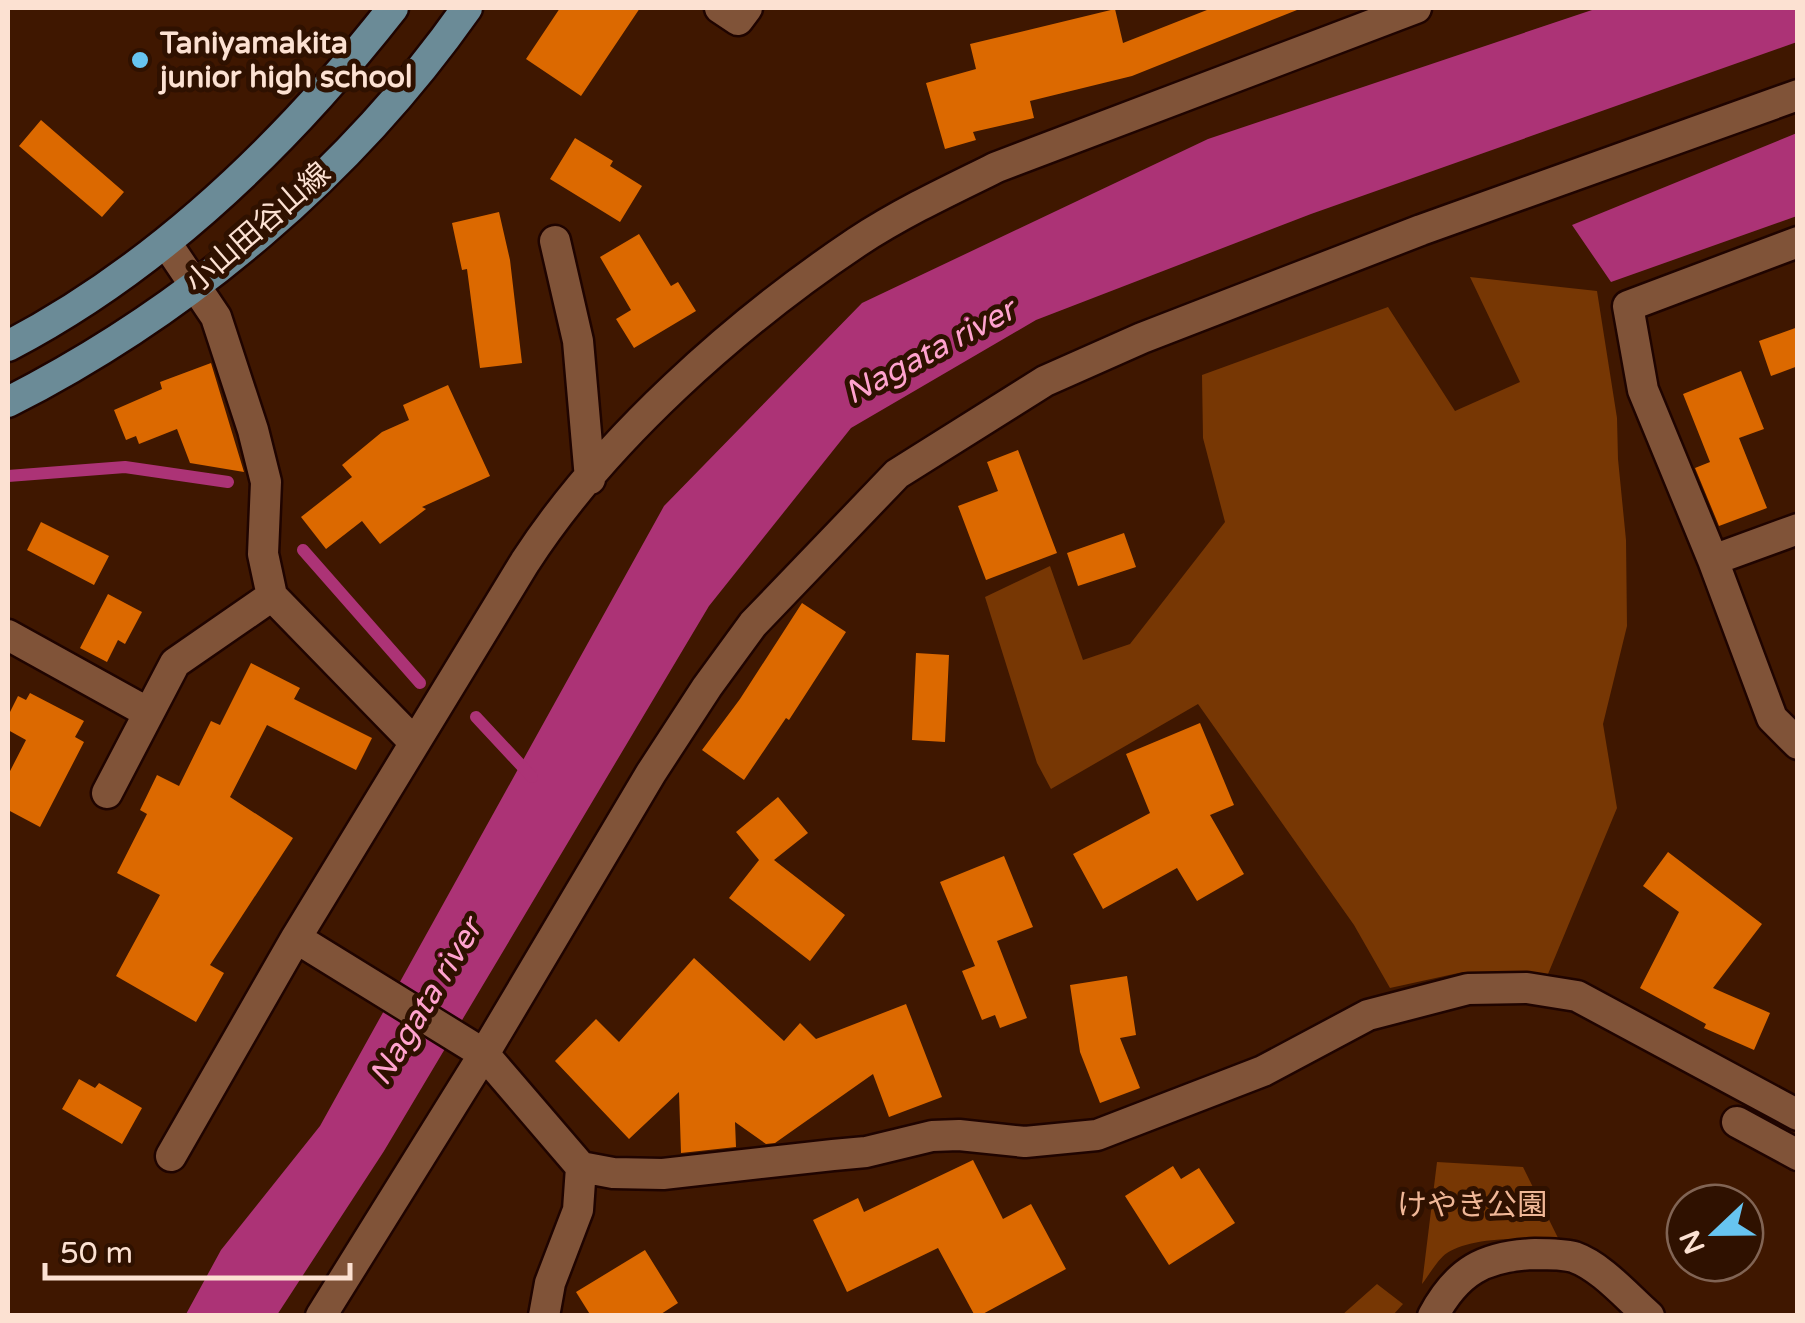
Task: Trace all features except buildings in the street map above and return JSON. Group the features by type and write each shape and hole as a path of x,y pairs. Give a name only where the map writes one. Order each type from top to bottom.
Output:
{"main road":[{"name":"小山田谷山線","path":"8,346 101,292 167,244 343,71 393,8"},
{"name":"小山田谷山線","path":"8,402 112,342 196,285 282,214 383,114 467,8"}],"street":[{"path":"720,8 738,20 747,8"},
{"path":"172,1156 296,938 556,514 634,427 777,300 859,241 998,167 1416,8"},
{"path":"321,1316 484,1054 651,773 718,671 752,624 897,474 1046,381 1142,338 1421,230 1798,95"},
{"path":"555,241 578,341 590,479"},
{"path":"1798,242 1628,306 1643,390 1772,718 1798,744"},
{"path":"167,244 216,316 253,430 266,482 263,554 272,596 414,742"},
{"path":"1713,560 1798,529"},
{"path":"107,793 175,663 272,596"},
{"path":"8,636 147,712"},
{"path":"296,938 484,1054 581,1167 614,1173 663,1174 866,1152 932,1136 1026,1142 1097,1136 1263,1071 1368,1014 1468,989 1528,988 1576,996 1798,1115"},
{"path":"1738,1122 1798,1155"},
{"path":"544,1316 550,1283 578,1210 581,1167"},
{"path":"1432,1316 1444,1295 1485,1261 1545,1254 1586,1264 1650,1316"}],"green space":[{"path":"1470,277 1597,291 1617,418 1626,540 1627,626 1603,724 1617,808 1548,974 1463,972 1390,988 1354,925 1198,704 1051,789 1037,763 985,597 1050,566 1083,660 1130,644 1225,522 1203,438 1202,375 1388,307 1455,411 1520,382"},
{"name":"けやき公園","path":"1437,1162 1523,1167 1559,1240 1502,1239 1458,1247 1437,1263 1422,1284"},
{"path":"1377,1284 1403,1304 1393,1315 1342,1315"}],"water":[{"name":"Nagata river","path":"1598,8 1797,8 1797,42 1311,214 1036,320 851,428 709,606 384,1151 277,1315 185,1316 221,1250 320,1126 664,506 862,303 1208,139"},
{"path":"1797,133 1797,216 1611,282 1572,225"}],"waterway":[{"path":"8,476 125,467 228,482"},
{"path":"303,550 420,683"},
{"path":"476,717 532,777"}],"place":[{"name":"Taniyamakita junior high school","path":"140,60"}]}
